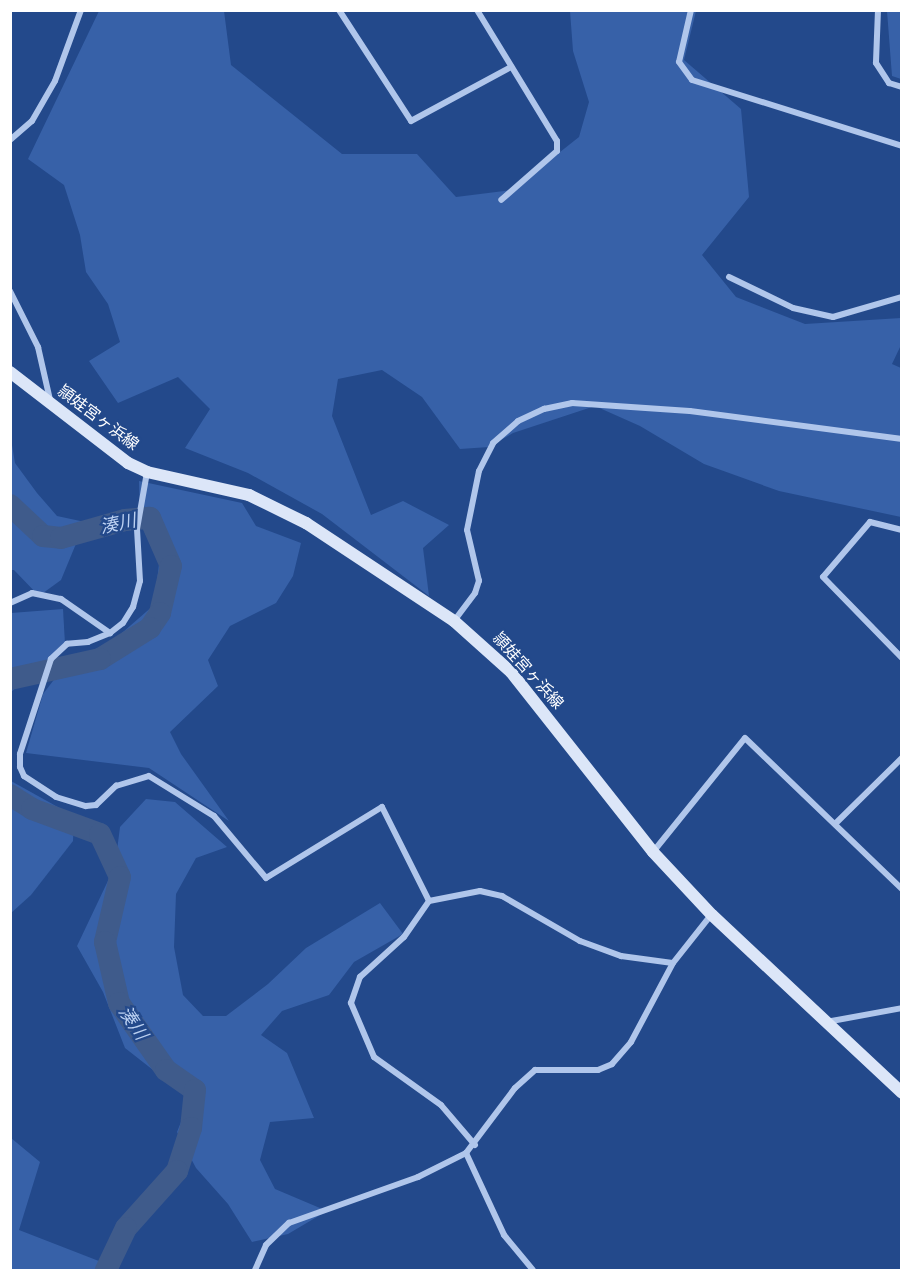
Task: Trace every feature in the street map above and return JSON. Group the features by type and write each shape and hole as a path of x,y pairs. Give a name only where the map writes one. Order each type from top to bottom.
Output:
{"main road":[{"name":"頴娃宮ヶ浜線","path":"10,372 97,442 147,471 249,495 306,523 454,621 511,672 653,852 712,915 902,1093"}],"street":[{"path":"10,140 32,121 56,81 81,10"},
{"path":"339,10 411,121 511,67"},
{"path":"477,10 556,138 557,151 501,200"},
{"path":"691,10 679,62 692,80 902,146"},
{"path":"878,10 876,63 889,84 902,87"},
{"path":"729,277 793,308 833,317 902,297"},
{"path":"10,291 38,346 51,404"},
{"path":"454,621 475,593 479,581 467,530 479,471 493,443 518,421 543,410 572,403 690,411 902,438"},
{"path":"147,471 137,529 141,557 134,607 123,623 110,633 88,642 67,644 51,659 20,754 20,767 34,784 86,806 96,805 116,786 149,776 214,816 266,878 382,807 429,901"},
{"path":"902,530 870,522 823,577 902,658"},
{"path":"10,603 32,593 61,599 110,633"},
{"path":"653,852 745,738 836,823 902,889"},
{"path":"836,823 902,758"},
{"path":"475,1145 441,1105 374,1056 351,1003 360,976 404,937 429,901 480,891 491,893 580,941 621,956 673,963"},
{"path":"255,1270 266,1245 289,1223 418,1177 466,1154 475,1145 515,1088 535,1070 598,1071 612,1064 631,1041 673,963 712,915"},
{"path":"826,1022 902,1008"},
{"path":"466,1154 504,1235 533,1270"}],"shaded area":[{"path":"99,11 224,11 231,65 342,154 417,154 456,197 512,190 579,137 589,102 573,51 570,11 696,11 684,60 741,109 749,197 702,255 736,297 805,324 901,318 901,345 892,364 901,368 901,517 779,491 704,464 640,426 595,406 513,433 489,447 460,449 422,397 382,370 338,379 332,416 371,515 403,501 449,525 423,548 429,596 322,514 248,473 185,448 210,409 178,377 118,403 89,361 120,342 108,304 86,272 80,235 64,185 28,159"},
{"path":"887,11 901,11 901,79 892,76"},
{"path":"10,433 15,463 37,493 57,516 85,522 61,580 39,596 14,570 11,570"},
{"path":"139,481 242,503 256,526 301,543 293,576 276,603 230,626 208,660 218,686 170,732 181,754 229,821 149,768 26,753 43,694 66,664 115,639 154,605 159,564 140,522"},
{"path":"63,609 65,644 11,692 11,613"},
{"path":"11,781 74,816 73,841 31,895 11,913"},
{"path":"146,799 175,802 227,847 196,858 176,894 174,947 183,995 203,1016 226,1016 268,984 306,948 380,903 403,934 354,962 329,995 282,1011 261,1035 287,1053 314,1118 270,1122 260,1160 275,1189 327,1211 288,1234 252,1242 228,1204 196,1168 177,1132 190,1099 125,1048 103,992 77,946 115,866 120,827"},
{"path":"11,1138 40,1162 19,1230 122,1270 11,1270"}],"waterway":[{"name":"湊川","path":"10,505 43,536 61,538 125,520 150,518 171,566 160,613 150,628 100,659 10,679"},
{"name":"湊川","path":"10,795 32,809 100,834 120,877 105,942 119,1003 166,1070 195,1090 191,1128 177,1171 126,1228 106,1270"}]}
